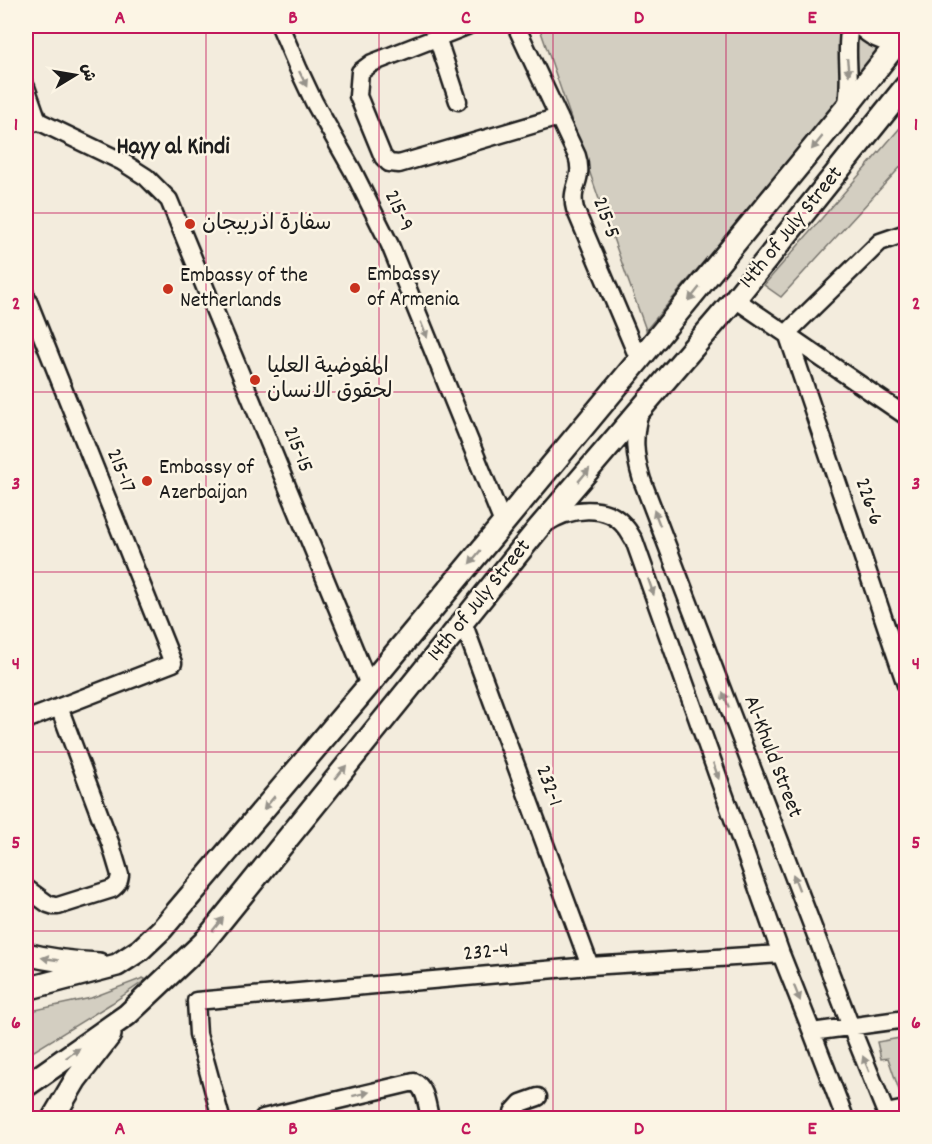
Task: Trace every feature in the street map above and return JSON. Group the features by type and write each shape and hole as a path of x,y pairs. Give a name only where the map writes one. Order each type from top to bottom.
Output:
{"main road":[{"name":"14th of July Street","path":"26,989 117,965 140,950 162,929 369,685 639,360 902,38"},
{"name":"14th of July Street","path":"26,1086 127,1015 204,942 537,530 735,299 906,86"},
{"path":"26,954 80,963 117,965"},
{"path":"53,1119 76,1079 127,1015"}],"street":[{"name":"215-9","path":"280,26 314,102 353,171 390,245 503,523"},
{"path":"466,26 372,63 360,72 358,96 383,158 389,163 399,164 559,117"},
{"name":"215-5","path":"516,26 579,164 579,179 573,194 575,209 639,360"},
{"path":"846,108 850,87 847,44 850,26"},
{"path":"859,26 870,36 883,42 902,38"},
{"path":"437,37 458,100"},
{"path":"26,87 32,123"},
{"name":"215-15","path":"32,123 121,161 146,177 169,200 369,685"},
{"path":"787,333 879,242 906,233"},
{"name":"215-17","path":"26,296 174,663 59,707"},
{"path":"735,299 906,416"},
{"name":"226-6","path":"787,333 906,685"},
{"name":"Al-Khuld Street","path":"641,407 634,442 642,480 887,1116"},
{"path":"537,530 564,514 583,510 595,511 617,519 626,527 634,540 780,954 845,1119"},
{"name":"232-1","path":"464,622 590,966"},
{"path":"26,720 59,707 120,875 118,884 112,889 58,906 48,904 26,888"},
{"name":"232-4","path":"221,1119 198,1034 196,1001 590,966 780,954"},
{"path":"812,1032 906,1019"},
{"path":"263,1119 414,1082 422,1088 430,1119"},
{"path":"513,1119 513,1112 521,1103 538,1097"},
{"path":"887,1116 906,1109"}],"shaded area":[{"path":"539,26 902,26 646,330"},
{"path":"906,121 906,163 781,297 764,285"},
{"path":"143,978 144,981 112,1003 26,1056 26,1012 91,998"},
{"path":"906,1037 906,1095 901,1096 888,1058 881,1059 877,1042"}],"place":[{"name":"سفارة اذربيجان","path":"190,224"},
{"name":"Embassy of Armenia","path":"355,288"},
{"name":"Embassy of the Netherlands","path":"168,289"},
{"name":"المفوضية العليا لحقوق الانسان","path":"255,380"},
{"name":"Embassy of Azerbaijan","path":"147,481"}],"district":[{"name":"Hayy al Kindi","path":"173,148"}]}
